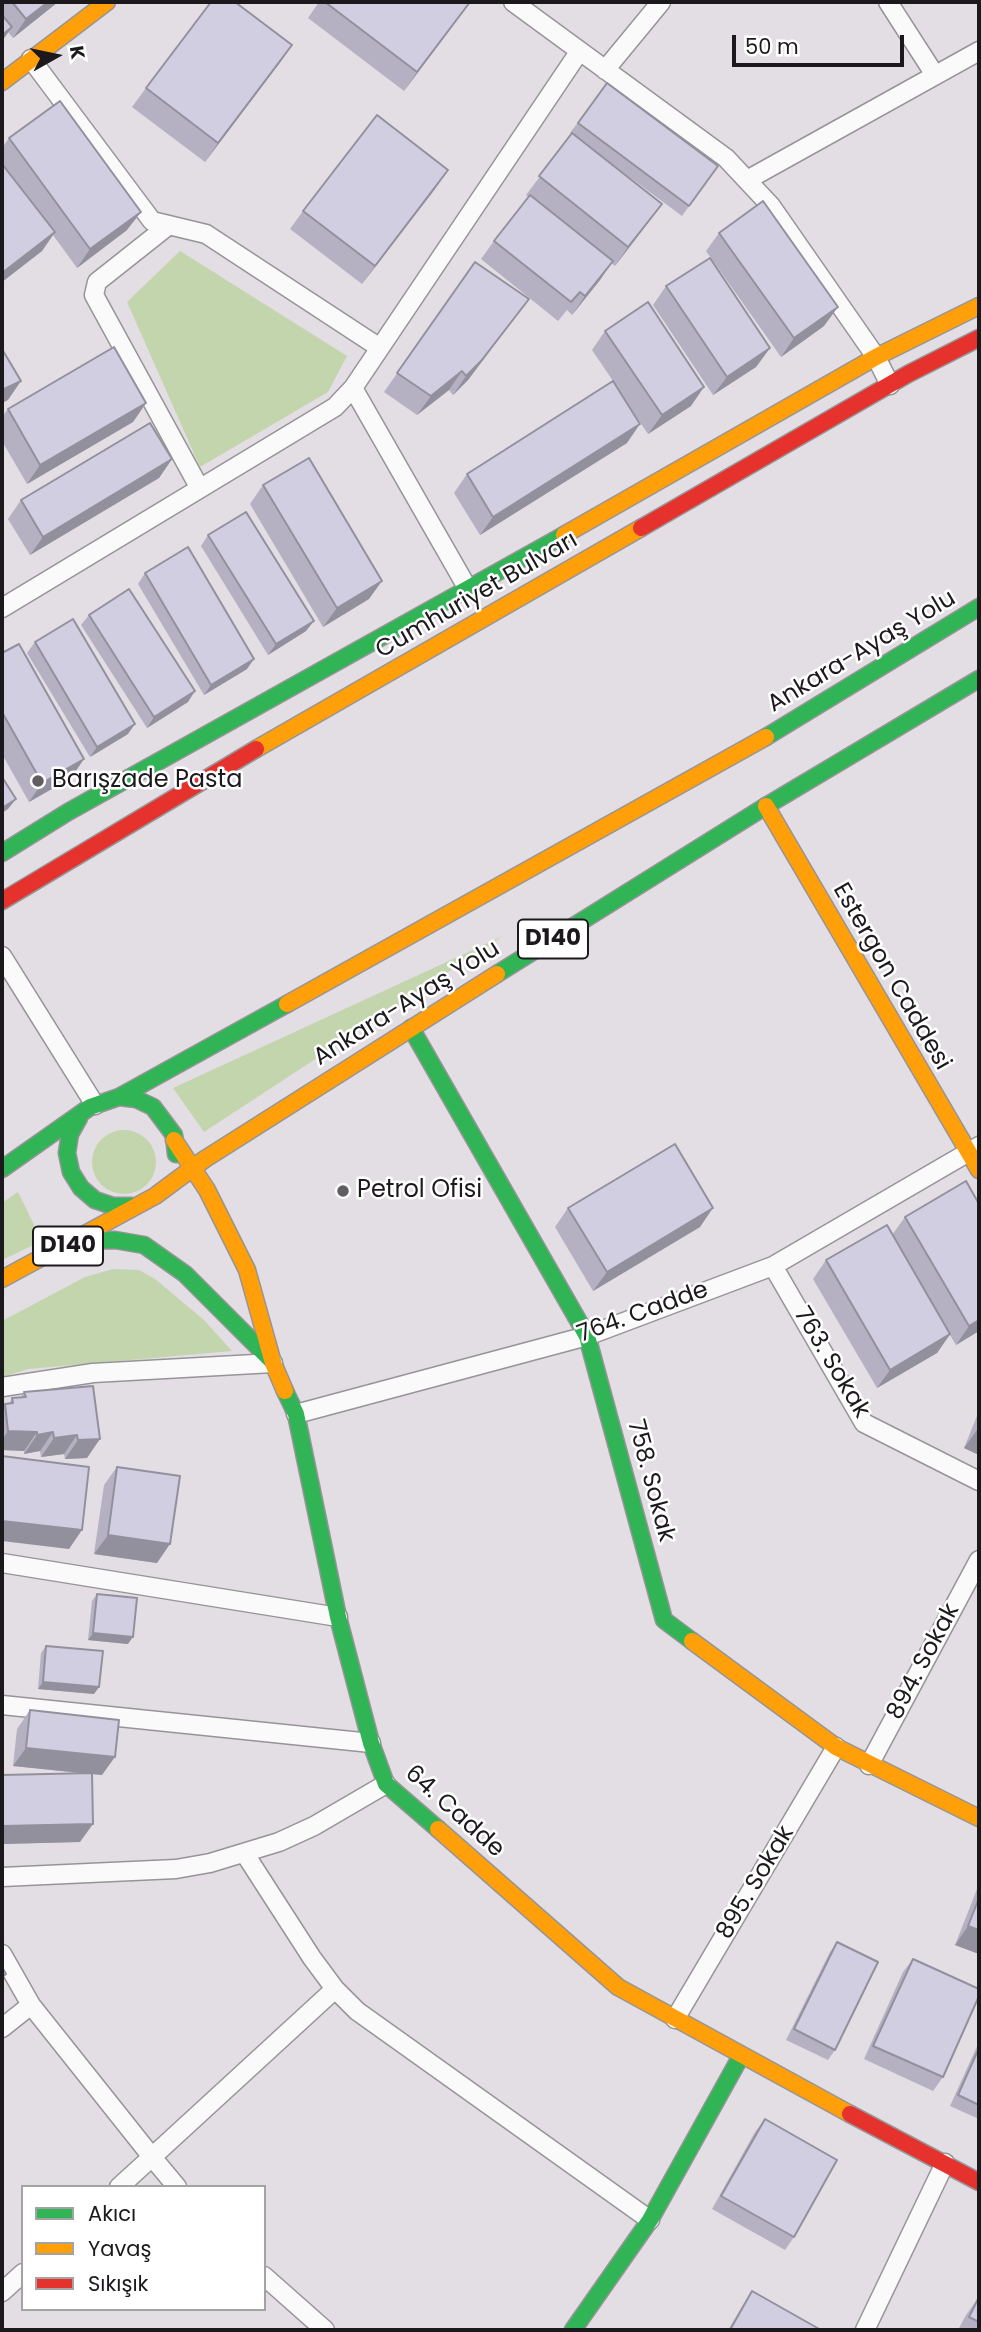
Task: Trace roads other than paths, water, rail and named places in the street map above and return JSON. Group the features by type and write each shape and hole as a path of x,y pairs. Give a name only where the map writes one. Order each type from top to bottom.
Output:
{"main road":[{"path":"2,82 107,2"},
{"name":"Cumhuriyet Bulvarı","path":"2,853 80,805 876,357 979,306"},
{"name":"Cumhuriyet Bulvarı","path":"2,901 224,767 890,385 979,338"},
{"name":"Ankara-Ayaş Yolu","path":"2,1169 95,1105 118,1097 745,750 979,607"},
{"name":"Ankara-Ayaş Yolu","path":"2,1279 76,1241 121,1209 155,1196 164,1186 411,1028 766,806 979,679"},
{"name":"Estergon Caddesi","path":"766,806 973,1150 979,1170"},
{"name":"758. Sokak","path":"411,1028 587,1336 664,1620 836,1747 979,1818"},
{"path":"118,1097 136,1099 153,1107 165,1119 174,1140 173,1171 164,1186"},
{"path":"79,1118 70,1135 67,1153 71,1172 81,1188 95,1200 121,1209 144,1245 185,1274 273,1363"},
{"name":"64. Cadde","path":"174,1140 207,1190 247,1270 273,1363 296,1414 338,1617 371,1743 386,1784 618,1987 741,2056 979,2182"},
{"path":"76,1241 115,1240 144,1245"},
{"path":"573,2330 650,2220 741,2056"}],"street":[{"path":"513,2 726,159 747,180 771,206 876,357 890,385"},
{"path":"606,70 662,2"},
{"path":"888,2 935,75"},
{"path":"747,180 979,51"},
{"path":"2,608 335,407 353,388 579,52"},
{"path":"31,59 152,221 206,234 380,348"},
{"path":"169,225 97,282 94,295 199,487"},
{"path":"353,388 468,589"},
{"path":"2,956 95,1105"},
{"name":"764. Cadde","path":"296,1414 587,1336 773,1266 973,1150"},
{"name":"763. Sokak","path":"773,1266 864,1423 979,1481"},
{"path":"2,1387 93,1373 273,1363"},
{"name":"894. Sokak","path":"869,1765 979,1560"},
{"path":"2,1563 338,1617"},
{"path":"2,1705 371,1743"},
{"name":"895. Sokak","path":"675,2019 836,1747"},
{"path":"2,1877 176,1869 245,1854 314,1826 386,1784"},
{"path":"245,1854 335,1989 387,2034 650,2220"},
{"path":"2,1954 31,2005 175,2185"},
{"path":"121,2185 335,1989"},
{"path":"2,2028 31,2005"},
{"path":"865,2330 945,2163"},
{"path":"2,2291 21,2275"},
{"path":"266,2278 325,2330"}],"place":[{"name":"Barışzade Pasta","path":"38,781"},
{"name":"Petrol Ofisi","path":"343,1191"}]}
